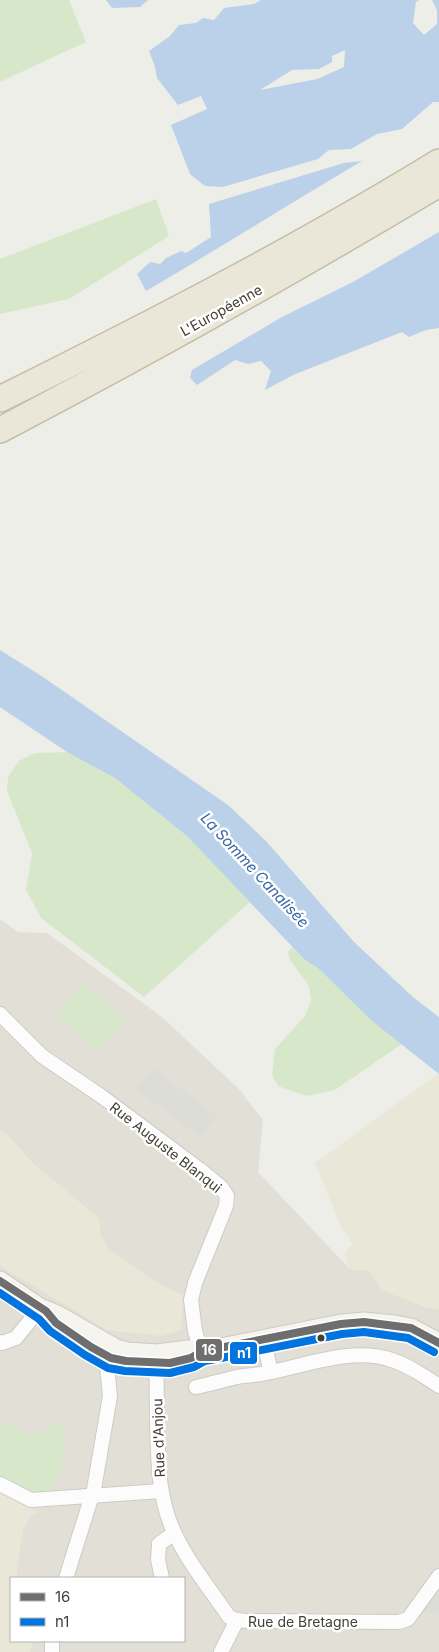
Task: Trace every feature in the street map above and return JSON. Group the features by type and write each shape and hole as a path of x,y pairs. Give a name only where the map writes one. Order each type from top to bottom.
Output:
{"highway":[{"name":"L'Européenne","path":"0,399 216,289 439,162"},
{"name":"L'Européenne","path":"0,430 233,304 439,184"}],"street":[{"name":"Rue Auguste Blanqui","path":"0,1014 42,1056 101,1096 200,1169 221,1187 227,1196 226,1206 195,1282 191,1300 195,1331 201,1352"},
{"path":"0,1281 43,1309 57,1314 127,1357"},
{"path":"0,1342 16,1338 43,1309"},
{"path":"43,1309 56,1323 106,1356 157,1358 188,1350 201,1352 342,1324 364,1322 411,1328 439,1343"},
{"path":"263,1339 271,1372"},
{"path":"66,1577 92,1497 110,1396 106,1356"},
{"path":"196,1387 237,1377 350,1356 374,1356 392,1360 422,1374 439,1386"},
{"name":"Rue d'Anjou","path":"157,1358 158,1464 161,1492"},
{"path":"0,1484 31,1500 161,1492"},
{"name":"Rue de Bretagne","path":"161,1492 174,1533 229,1617 237,1620 399,1622 408,1619 439,1576"},
{"path":"162,1577 158,1560 159,1544 174,1533"},
{"path":"221,1652 237,1620"}],"shaded area":[{"path":"0,919 18,932 47,933 162,1017 239,1089 263,1120 258,1172 329,1247 349,1268 369,1270 382,1290 426,1307 439,1309 439,1652 0,1652"},
{"path":"153,1068 217,1116 201,1138 136,1089"},
{"path":"438,1074 439,1309 426,1307 382,1290 369,1270 355,1271 347,1265 345,1255 353,1244 341,1227 315,1163"},
{"path":"0,1131 6,1133 34,1164 99,1218 101,1236 110,1250 158,1283 183,1295 181,1330 162,1336 107,1330 0,1266"},
{"path":"0,1492 38,1512 31,1515 23,1530 16,1577 10,1577 10,1642 33,1642 30,1652 0,1652"},
{"path":"439,1565 439,1614 405,1613"}],"green space":[{"path":"0,0 69,0 86,42 0,82"},
{"path":"156,199 169,236 69,299 0,314 0,259"},
{"path":"67,752 115,778 187,836 250,902 144,997 41,918 26,890 32,853 7,791 8,777 19,761 35,753"},
{"path":"292,947 305,960 318,968 372,1021 402,1044 335,1090 307,1096 278,1086 272,1075 275,1049 305,1016 311,1000 309,986 290,960 288,952"},
{"path":"82,985 126,1019 98,1050 57,1015"},
{"path":"0,1420 29,1435 43,1433 53,1421 62,1427 65,1436 62,1467 51,1491 31,1493 0,1476"}],"water":[{"path":"106,0 148,0 140,7 112,8"},
{"path":"261,0 419,0 416,2 413,23 424,35 437,24 437,10 432,0 439,0 439,102 433,102 402,129 377,134 351,149 329,150 318,159 223,187 205,186 190,174 171,125 207,109 201,96 178,105 157,78 149,51 170,36 179,25 196,23 203,18 214,20 224,8 254,4","holes":["345,50 344,67 317,79 260,90 292,70 319,69 332,62 332,56"]},
{"path":"362,161 146,291 137,274 150,262 160,264 166,258 181,251 186,253 211,237 209,204 344,163"},
{"path":"439,232 439,328 426,330 409,337 402,332 293,375 265,390 271,371 261,361 248,364 235,360 197,385 190,378 192,370 282,317 353,282"},
{"name":"La Somme Canalisée","path":"0,650 43,677 228,805 266,841 354,942 414,998 439,1017 439,1074 372,1021 318,968 305,960 187,836 115,778 67,752 0,707"}],"transit line":[{"name":"16","path":"0,1281 46,1311 56,1323 91,1347 111,1358 126,1361 170,1363 219,1348 341,1324 364,1322 411,1328 439,1343"},
{"name":"n1","path":"0,1293 39,1319 50,1331 85,1355 108,1368 125,1371 170,1373 194,1367 205,1361 342,1334 364,1332 408,1338 434,1352"}]}
